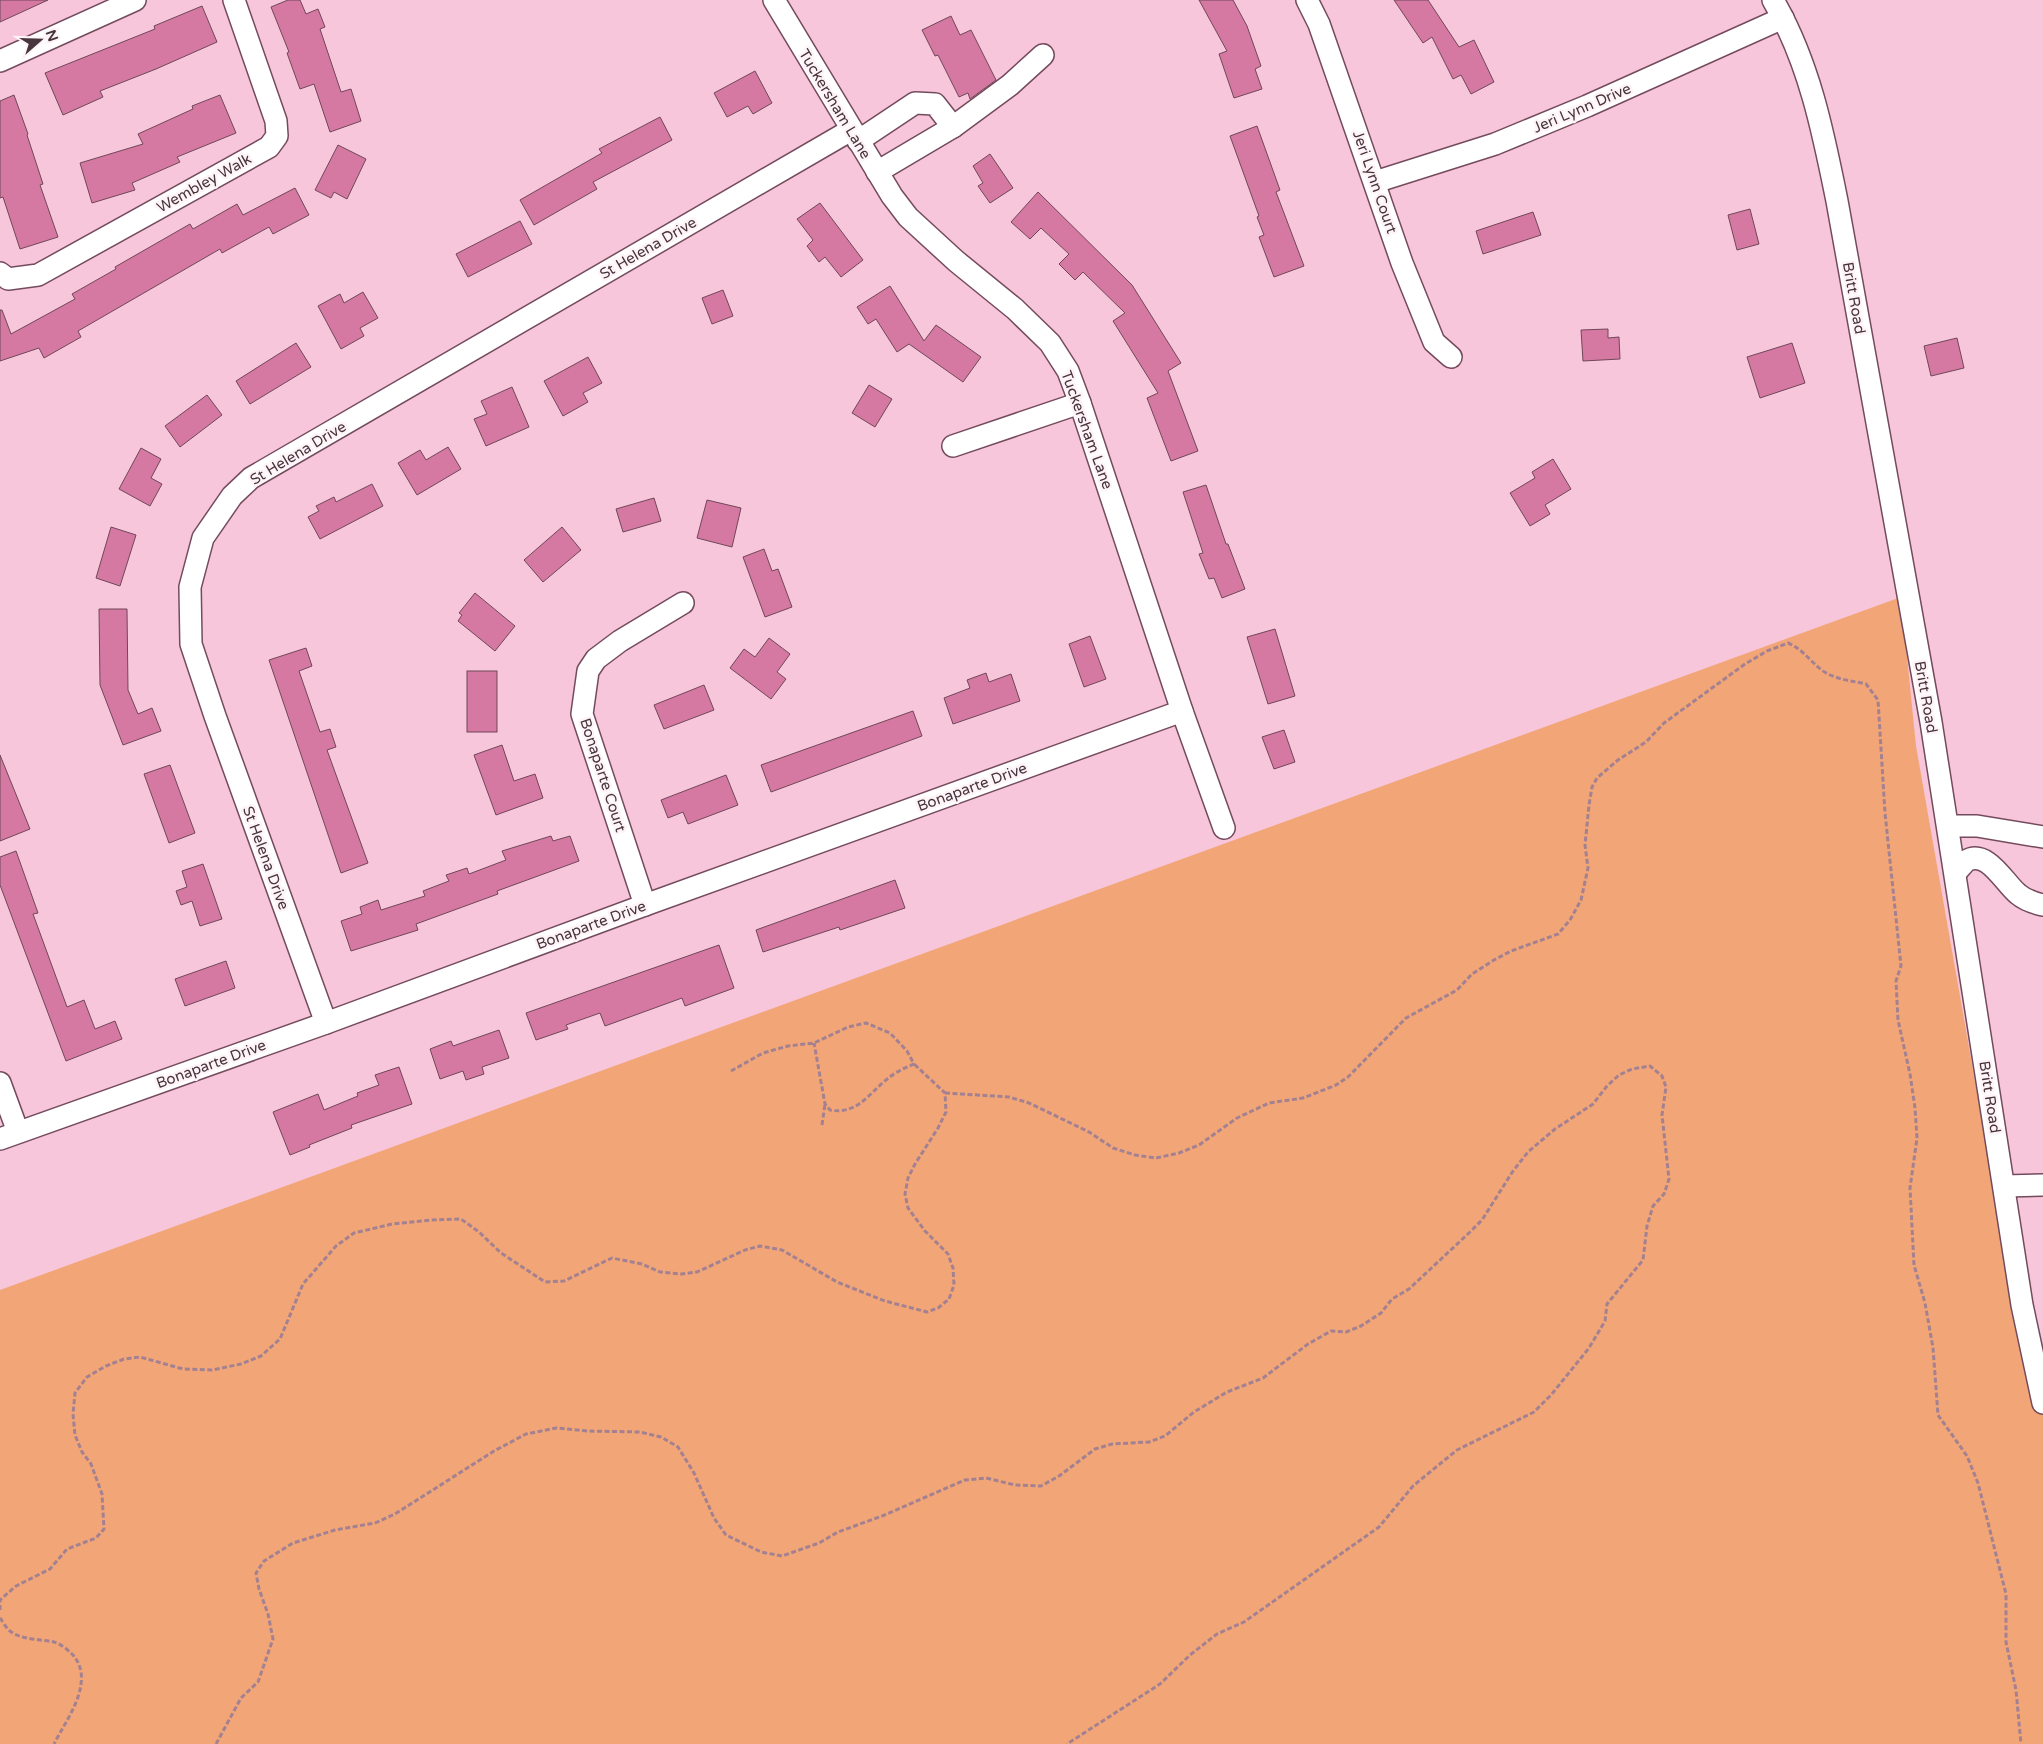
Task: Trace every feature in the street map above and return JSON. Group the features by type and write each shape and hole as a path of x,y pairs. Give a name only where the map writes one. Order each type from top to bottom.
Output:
{"street":[{"path":"0,61 135,0"},
{"name":"Wembley Walk","path":"0,273 8,279 38,275 268,147 276,136 276,121 234,0"},
{"name":"Tuckersham Lane","path":"774,0 854,136 908,217 956,261 1015,309 1050,343 1068,371 1182,711 1224,828"},
{"name":"Jeri Lynn Court","path":"1307,0 1319,24 1402,263 1434,342 1451,357"},
{"name":"Jeri Lynn Drive","path":"1375,182 1495,144 1596,103 1778,9"},
{"name":"Britt Road","path":"1778,9 1800,59 1822,125 1926,694 1956,872 2022,1305 2043,1403"},
{"path":"877,172 953,126 1010,85 1043,55"},
{"name":"St Helena Drive","path":"326,1023 215,716 192,644 190,587 203,538 232,496 251,478 915,103 935,104 953,126"},
{"path":"953,446 1080,403"},
{"name":"Bonaparte Court","path":"645,905 582,714 588,671 596,659 620,641 683,603"},
{"name":"Bonaparte Drive","path":"9,1136 326,1023 645,905 1182,711"},
{"path":"1948,826 1977,826 2043,837"},
{"path":"1956,872 1966,861 1976,858 1985,861 1996,869 2018,894 2033,903 2043,905"},
{"path":"0,1083 9,1136"},
{"path":"2004,1186 2043,1185"}],"path":[{"path":"731,1071 763,1053 788,1046 814,1043 848,1027 866,1023 890,1033 907,1051 914,1064 945,1093 1009,1097 1029,1103 1089,1132 1113,1148 1135,1155 1156,1158 1180,1153 1199,1145 1237,1118 1269,1104 1303,1098 1336,1085 1348,1077 1406,1018 1458,990 1472,974 1494,960 1518,948 1558,934 1570,920 1580,900 1588,868 1585,845 1592,787 1606,769 1646,742 1664,723 1745,664 1767,651 1788,644 1797,647 1826,673 1866,684 1878,700 1885,813 1902,966 1896,981 1898,1020 1904,1043 1915,1108 1917,1138 1910,1188 1914,1265 1933,1348 1938,1415 1967,1456 1978,1483 2006,1594 2006,1642 2016,1690 2021,1744"},
{"path":"814,1043 825,1104 822,1124"},
{"path":"825,1104 830,1110 835,1111 841,1112 852,1109 886,1081 904,1068 914,1064"},
{"path":"216,1744 241,1698 258,1682 273,1639 256,1573 264,1562 293,1544 335,1530 375,1523 395,1514 494,1451 526,1434 556,1428 587,1431 640,1432 661,1437 678,1447 694,1473 714,1518 726,1535 761,1552 782,1556 819,1543 838,1532 882,1516 965,1480 986,1478 1015,1485 1041,1486 1060,1476 1094,1449 1112,1444 1149,1442 1164,1436 1200,1408 1228,1392 1263,1378 1308,1344 1331,1331 1346,1332 1368,1322 1381,1313 1392,1299 1409,1288 1482,1220 1512,1171 1528,1152 1555,1129 1593,1104 1607,1086 1619,1075 1632,1069 1650,1066 1662,1076 1666,1087 1662,1116 1669,1179 1664,1194 1653,1206 1646,1226 1643,1260 1607,1304 1605,1321 1589,1348 1552,1395 1534,1412 1457,1450 1413,1486 1379,1526 1244,1622 1217,1634 1190,1655 1160,1684 1067,1744"},
{"path":"0,1610 0,1600 16,1586 50,1569 67,1549 96,1538 104,1529 102,1494 91,1464 82,1452 75,1435 72,1414 75,1393 87,1377 124,1359 140,1357 183,1369 212,1370 241,1364 261,1356 280,1339 303,1284 336,1246 354,1233 392,1224 461,1219 479,1232 501,1253 545,1282 564,1281 612,1258 642,1264 660,1272 681,1274 697,1272 745,1250 760,1246 782,1250 837,1282 885,1301 927,1312 938,1308 949,1299 954,1285 953,1268 948,1254 925,1231 908,1208 905,1194 911,1171 946,1112 945,1093"},
{"path":"0,1618 10,1631 33,1640 55,1643 68,1650 76,1659 80,1675 79,1692 73,1711 54,1744"}],"shaded area":[{"path":"1901,597 1916,746 1999,1218 2043,1413 2043,1744 0,1744 0,1290"}],"building":[{"path":"0,0 48,0 0,22"},
{"path":"288,0 300,0 306,14 318,9 325,27 320,29 341,92 351,89 361,121 330,132 314,84 300,89 287,53 289,52 271,7"},
{"path":"1199,0 1233,0 1247,26 1261,66 1255,69 1262,89 1234,98 1219,54 1227,51"},
{"path":"1394,0 1428,0 1459,47 1474,40 1494,82 1471,94 1461,75 1453,79 1432,37 1423,43"},
{"path":"202,6 217,42 100,91 103,97 63,115 45,73 155,29 154,26"},
{"path":"951,16 960,35 971,30 996,80 970,99 968,93 959,97 938,55 935,56 922,30"},
{"path":"755,71 772,103 753,114 748,106 727,117 714,93"},
{"path":"14,95 28,134 43,184 40,185 58,237 20,249 3,197 0,198 0,101"},
{"path":"220,95 236,133 177,157 180,162 132,183 135,190 92,203 80,163 143,144 138,134 193,109 192,106"},
{"path":"660,117 672,140 593,182 597,189 534,225 520,200 602,153 599,149"},
{"path":"1257,126 1280,190 1276,192 1304,266 1274,277 1259,237 1264,235 1257,217 1259,216 1230,136"},
{"path":"338,145 366,159 347,199 334,192 331,198 315,190"},
{"path":"990,154 1013,188 990,203 978,186 983,183 973,166"},
{"path":"295,188 309,215 273,234 269,227 222,253 220,249 78,331 81,337 44,358 39,348 0,361 0,310 2,310 11,334 75,299 72,294 190,224 193,229 237,204 243,215"},
{"path":"1038,192 1132,285 1181,363 1168,371 1198,451 1171,461 1147,398 1158,393 1113,321 1125,313 1083,272 1075,280 1059,264 1069,254 1041,228 1030,239 1011,222"},
{"path":"820,203 863,260 841,277 825,257 819,262 807,246 813,240 797,219"},
{"path":"1750,209 1759,244 1737,250 1728,215"},
{"path":"1533,212 1541,235 1483,254 1476,231"},
{"path":"520,221 532,244 468,277 456,254"},
{"path":"890,286 924,341 936,325 981,357 963,382 909,344 897,352 876,319 868,324 857,307"},
{"path":"723,290 733,316 712,324 702,298"},
{"path":"363,292 378,318 360,328 364,336 341,349 318,306 340,294 344,303"},
{"path":"1608,329 1608,338 1619,337 1620,359 1583,361 1581,330"},
{"path":"1957,338 1964,368 1931,376 1924,346"},
{"path":"296,343 311,367 250,404 236,381"},
{"path":"1792,343 1805,383 1760,398 1747,357"},
{"path":"588,357 602,383 583,393 588,402 563,416 544,381"},
{"path":"869,385 892,399 875,427 852,413"},
{"path":"512,387 529,427 486,446 474,419 487,414 481,401"},
{"path":"207,395 222,415 180,447 165,426"},
{"path":"448,447 461,469 417,495 398,463 420,450 426,460"},
{"path":"141,448 161,459 151,478 162,484 150,506 119,489"},
{"path":"1553,459 1571,489 1545,505 1550,514 1530,526 1510,493 1535,478 1532,472"},
{"path":"372,484 383,506 320,539 308,517 319,511 316,506 334,497 336,502"},
{"path":"1206,485 1226,544 1228,544 1245,589 1222,598 1214,578 1209,579 1199,554 1203,553 1183,492"},
{"path":"654,498 661,521 623,532 616,509"},
{"path":"707,500 741,508 732,547 697,538"},
{"path":"111,527 136,535 120,586 96,578"},
{"path":"562,527 581,550 543,582 524,560"},
{"path":"764,549 772,571 778,569 792,607 765,617 743,557"},
{"path":"475,593 515,626 495,651 458,621 462,615 459,613"},
{"path":"99,609 127,609 128,690 138,714 152,708 161,731 123,745 100,685"},
{"path":"1275,629 1295,696 1268,704 1247,637"},
{"path":"1090,636 1106,679 1084,687 1069,644"},
{"path":"769,638 790,654 777,672 786,679 771,699 730,668 744,649 755,657"},
{"path":"306,648 312,666 299,671 320,732 330,729 336,747 327,750 368,863 341,873 269,660"},
{"path":"467,671 497,671 497,732 467,732"},
{"path":"986,673 989,682 1011,674 1020,701 953,724 944,698 970,688 967,680"},
{"path":"704,685 714,710 664,729 654,705"},
{"path":"913,711 922,736 771,792 761,765"},
{"path":"1284,730 1295,762 1274,769 1262,737"},
{"path":"502,745 514,781 535,774 543,798 496,815 474,755"},
{"path":"0,755 30,829 0,841"},
{"path":"170,765 195,833 169,843 144,774"},
{"path":"726,775 738,805 688,824 683,812 668,818 661,800"},
{"path":"551,836 553,841 570,836 579,861 497,891 498,894 416,924 418,930 351,951 341,921 362,914 360,907 378,900 381,910 425,896 423,891 449,881 446,875 467,868 469,874 506,860 502,851"},
{"path":"16,851 38,913 33,914 67,1007 84,1000 95,1029 115,1021 122,1039 66,1061 0,885 0,857"},
{"path":"203,864 222,919 200,926 192,901 181,905 176,891 187,887 182,871"},
{"path":"895,880 905,908 840,930 839,927 763,952 756,930"},
{"path":"719,945 734,988 685,1006 682,998 605,1026 600,1013 566,1025 568,1029 536,1040 526,1013"},
{"path":"226,961 235,988 185,1006 175,979"},
{"path":"499,1030 509,1058 482,1067 484,1074 466,1080 463,1071 440,1079 430,1049 451,1041 453,1046"},
{"path":"399,1067 412,1104 351,1125 352,1128 309,1145 310,1147 290,1155 273,1112 318,1094 324,1110 358,1096 357,1093 379,1085 375,1075"}]}
